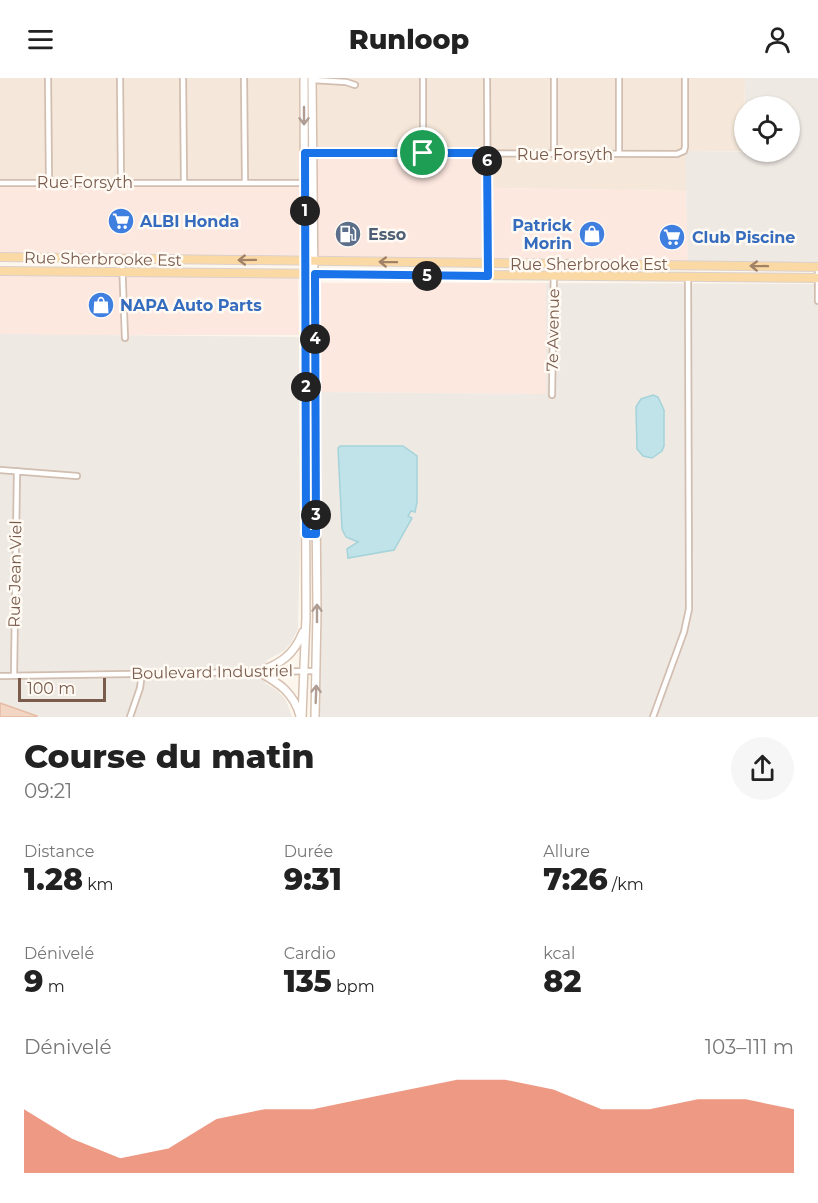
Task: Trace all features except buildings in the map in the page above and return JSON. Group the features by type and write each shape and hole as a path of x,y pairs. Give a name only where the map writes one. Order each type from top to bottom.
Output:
{"main road":[{"path":"302,717 306,617 306,395 310,274 314,261 308,79"},
{"path":"309,153 305,183 305,260 310,274 316,395 315,717"},
{"name":"Rue Sherbrooke Est","path":"0,257 818,267"},
{"path":"30,258 30,272"},
{"path":"70,259 70,272"},
{"path":"190,274 191,261"},
{"path":"408,276 409,262"},
{"path":"688,264 688,277"},
{"path":"590,265 592,276"},
{"path":"619,265 619,277"},
{"name":"Rue Sherbrooke Est","path":"0,271 818,278"},
{"path":"306,395 316,395"},
{"path":"306,424 316,424"},
{"path":"306,534 316,534"},
{"path":"259,672 286,659 298,644 306,617"},
{"path":"259,672 288,691 296,702 302,717"}],"street":[{"path":"48,78 49,183"},
{"path":"120,78 121,182"},
{"path":"183,78 184,182"},
{"path":"244,78 245,182"},
{"path":"423,78 423,153"},
{"path":"487,78 488,276"},
{"path":"554,78 554,154"},
{"path":"619,78 619,154"},
{"name":"Rue Forsyth","path":"309,153 681,153 685,147 685,78"},
{"path":"308,79 355,85"},
{"name":"Rue Forsyth","path":"0,183 313,183"},
{"path":"122,260 125,338"},
{"name":"7e Avenue","path":"552,395 554,265"},
{"path":"818,267 818,301"},
{"path":"653,717 684,632 689,609 688,277"},
{"path":"0,470 77,476"},
{"name":"Rue Jean Viel","path":"14,676 17,471"},
{"name":"Boulevard Industriel","path":"0,676 316,671"},
{"path":"130,717 140,688 142,673"}],"shaded area":[{"path":"0,78 304,78 305,183 0,182"},
{"path":"312,78 745,78 745,96 734,96 734,151 686,151 686,191 488,188 313,153"},
{"path":"745,78 818,78 818,267 688,265 685,151 734,151 734,162 800,162 800,96 745,96"},
{"path":"305,153 487,153 488,188 686,191 688,265 0,257 0,183 304,183"},
{"path":"0,271 298,274 299,335 2,335 0,362"},
{"path":"316,283 546,283 546,394 316,392"},
{"path":"546,283 818,284 818,717 320,717 319,392 546,394"},
{"path":"0,334 299,337 298,629 284,651 267,660 265,683 278,691 286,700 292,717 0,717"}],"water":[{"path":"653,395 658,397 664,410 664,446 662,451 652,458 643,456 637,449 636,407 641,399"},
{"path":"340,446 403,446 417,456 415,512 411,511 408,516 412,518 394,550 348,558 347,549 358,542 346,537 342,529 338,448"}],"place":[{"name":"ALBI Honda","path":"121,221"},
{"name":"Esso","path":"348,234"},
{"name":"Patrick Morin","path":"592,234"},
{"name":"Club Piscine","path":"672,237"},
{"name":"NAPA Auto Parts","path":"101,305"}],"route":[{"path":"305,153 423,153 487,153 488,276 315,274 316,534 306,534 305,153"}]}
